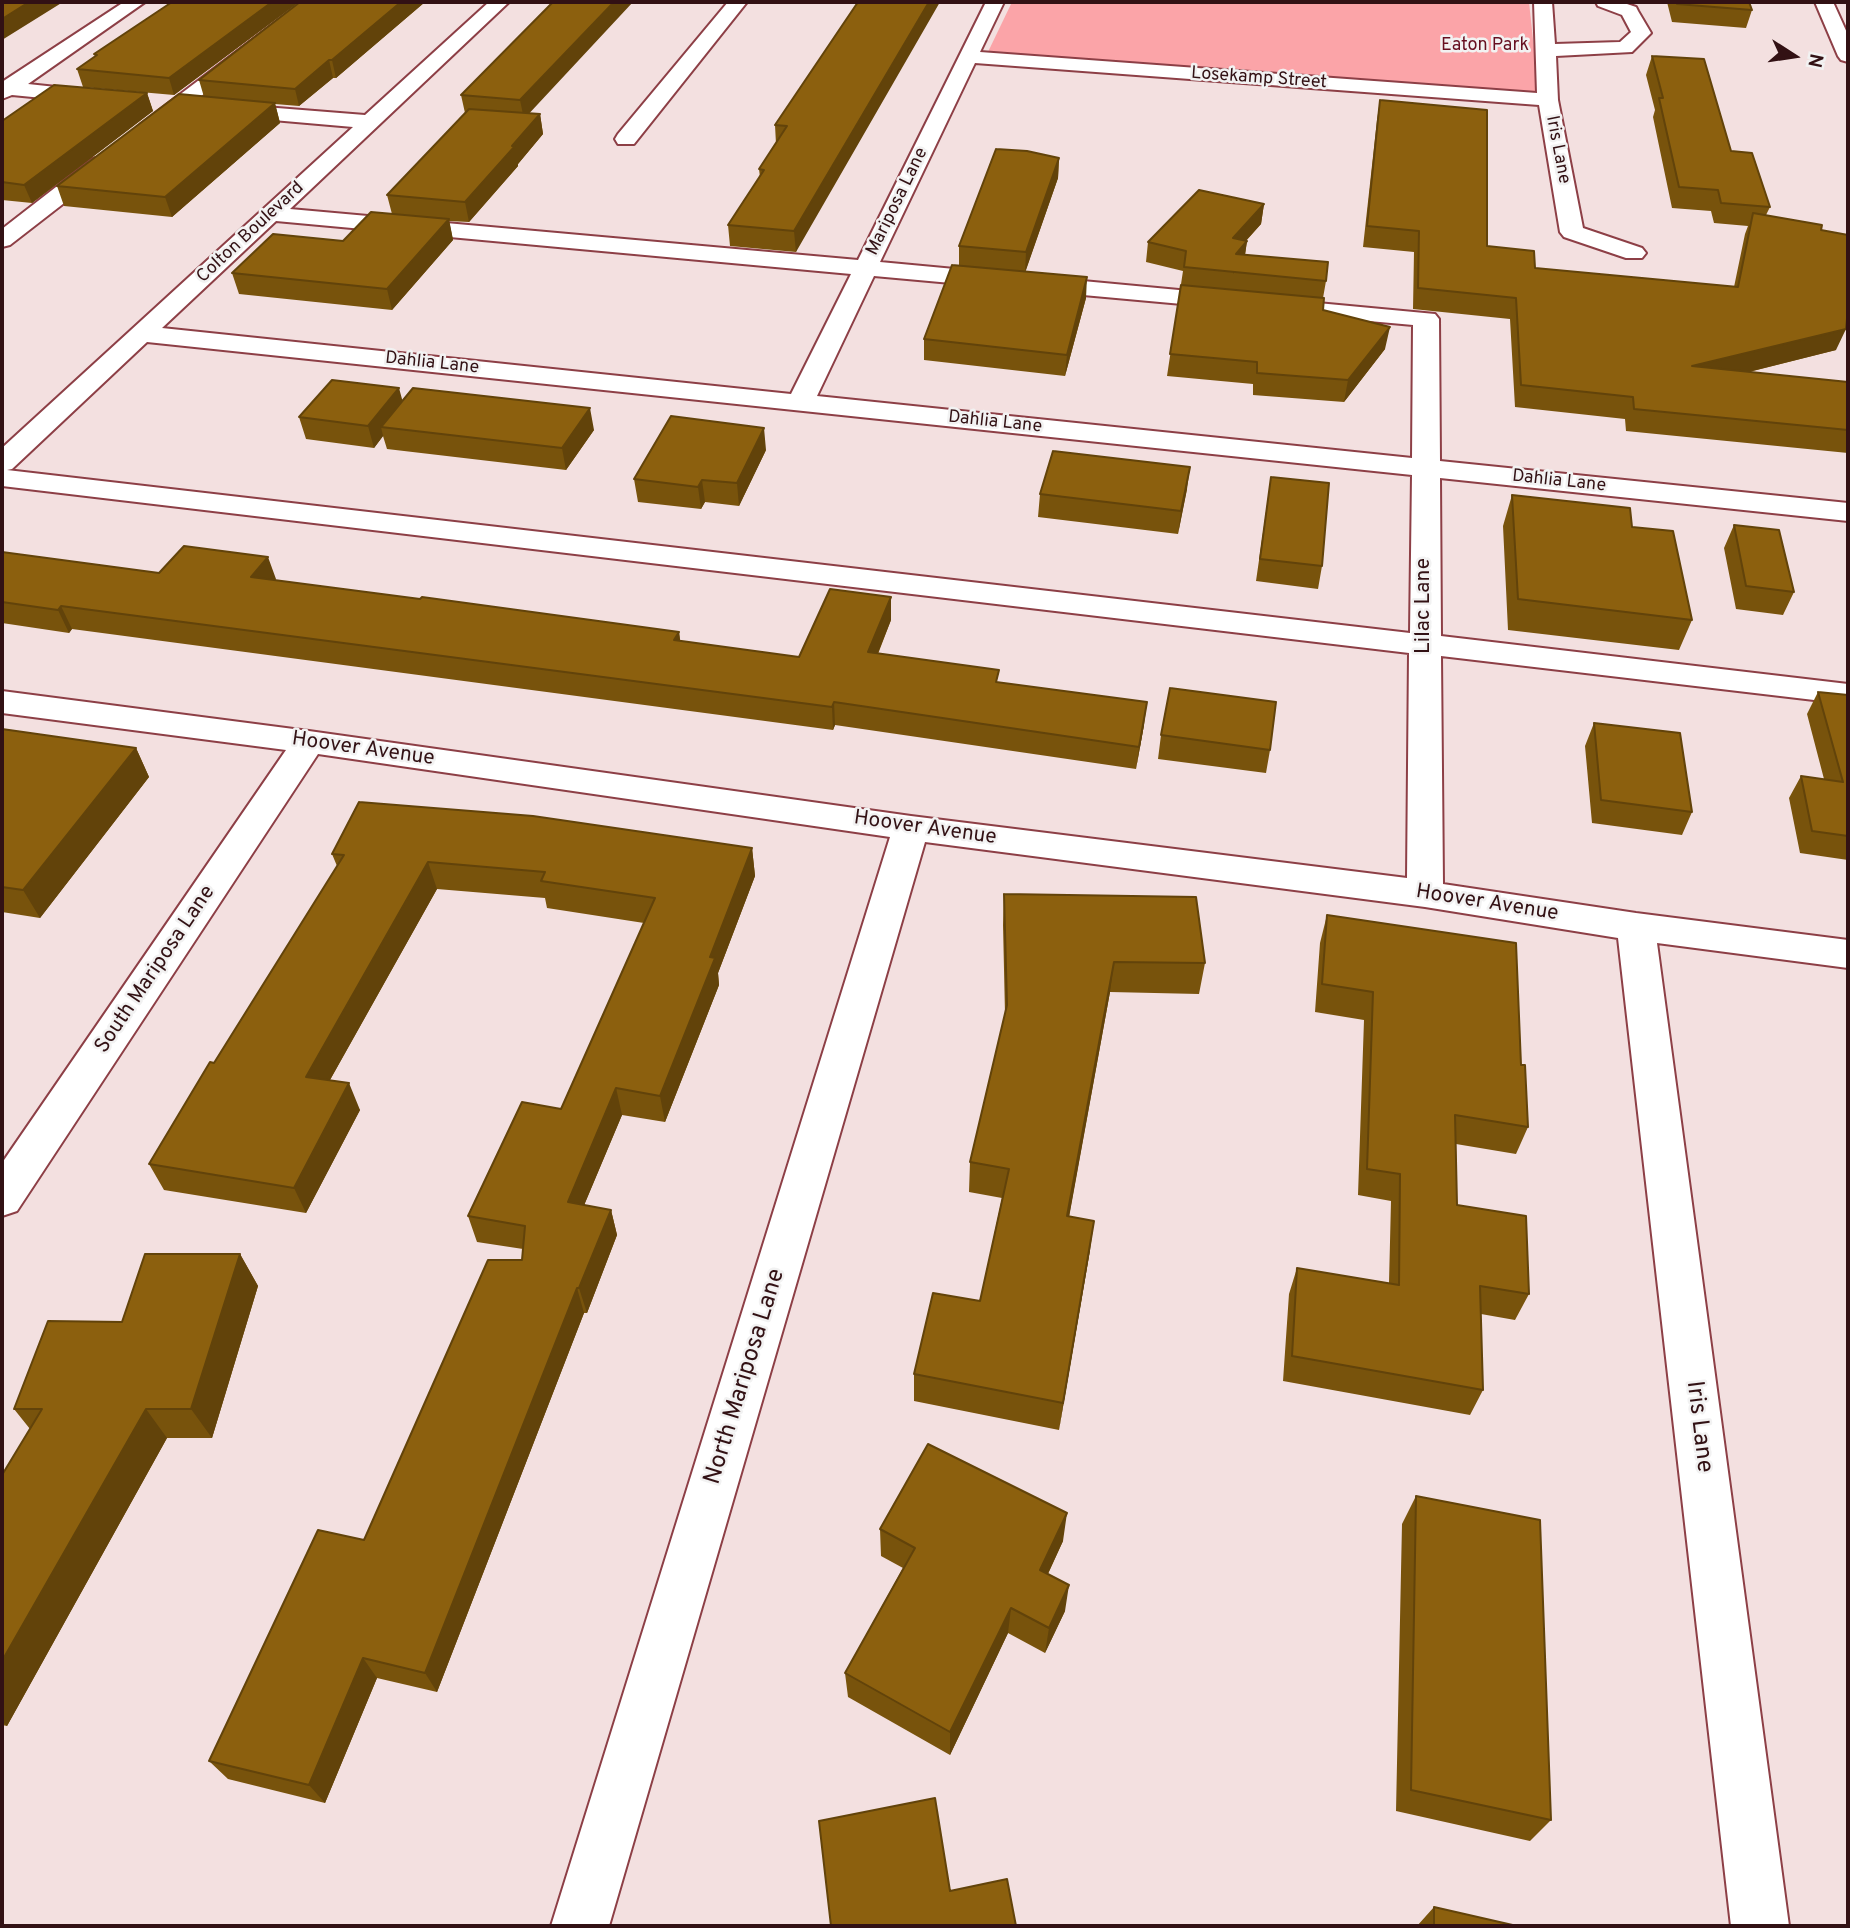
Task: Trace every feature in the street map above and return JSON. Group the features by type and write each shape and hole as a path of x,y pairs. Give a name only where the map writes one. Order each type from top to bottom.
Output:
{"street":[{"path":"4,90 136,2"},
{"path":"2,240 313,2"},
{"name":"Colton Boulevard","path":"2,463 500,2"},
{"path":"626,139 738,2"},
{"name":"Mariposa Lane","path":"800,402 995,2"},
{"name":"Iris Lane","path":"1543,2 1548,100 1572,232 1634,253"},
{"path":"1547,50 1625,48 1641,33 1629,11 1605,2"},
{"path":"1824,2 1848,56"},
{"name":"Losekamp Street","path":"970,57 1548,100"},
{"path":"4,90 111,99"},
{"path":"150,103 369,122"},
{"path":"272,214 866,268"},
{"name":"Lilac Lane","path":"866,268 1426,319 1425,894"},
{"name":"Dahlia Lane","path":"143,334 1848,512"},
{"path":"2,478 1848,694"},
{"name":"Hoover Avenue","path":"2,702 309,742 911,828 1425,894 1636,927 1848,954"},
{"name":"South Mariposa Lane","path":"2,1198 309,742"},
{"name":"North Mariposa Lane","path":"580,1926 911,828"},
{"name":"Iris Lane","path":"1636,927 1760,1926"}],"green space":[{"name":"Eaton Park","path":"1012,2 1529,2 1539,95 987,54"}],"building":[{"path":"2,2 29,2 2,19"},
{"path":"172,2 272,2 169,78 77,69 97,55 94,54"},
{"path":"300,2 401,2 295,89 199,80"},
{"path":"553,2 614,2 520,100 461,95"},
{"path":"858,2 929,2 794,231 728,225 764,170 759,169 787,126 775,125"},
{"path":"1749,2 1752,10 1677,4"},
{"path":"1652,56 1704,59 1731,151 1752,153 1770,207 1721,203 1718,190 1679,187 1659,98 1663,98"},
{"path":"54,85 147,93 24,185 2,182 2,121"},
{"path":"179,94 275,103 165,197 57,186"},
{"path":"1380,100 1487,110 1487,246 1534,251 1535,268 1738,287 1753,213 1822,225 1821,230 1848,235 1846,329 1692,366 1848,382 1848,430 1634,409 1633,397 1521,385 1516,298 1418,288 1419,231 1367,226"},
{"path":"469,109 540,114 465,202 387,195"},
{"path":"996,149 1027,151 1059,158 1026,252 959,246"},
{"path":"1199,190 1264,204 1233,238 1247,241 1236,254 1328,262 1326,281 1184,267 1186,251 1148,242"},
{"path":"371,212 449,219 387,289 232,273 273,234 343,241"},
{"path":"952,265 1087,277 1067,355 924,339"},
{"path":"1181,285 1324,298 1323,310 1390,327 1348,380 1257,373 1257,362 1170,354"},
{"path":"332,380 399,388 368,426 299,417"},
{"path":"413,388 590,408 562,448 381,427"},
{"path":"671,416 764,428 737,483 702,480 698,487 634,479"},
{"path":"1053,451 1190,467 1181,511 1040,494"},
{"path":"1271,477 1329,483 1322,566 1260,559"},
{"path":"1512,495 1630,508 1632,527 1673,531 1692,620 1518,599"},
{"path":"1734,525 1779,530 1794,592 1746,586"},
{"path":"184,546 268,557 251,577 679,632 674,640 799,657 830,589 891,597 868,652 999,670 996,682 1147,702 1139,747 834,702 832,707 61,606 58,610 2,602 2,552 159,573"},
{"path":"1170,688 1276,702 1270,750 1161,735"},
{"path":"1818,692 1848,695 1848,836 1812,831 1801,776 1843,782"},
{"path":"1594,723 1680,733 1692,812 1601,800"},
{"path":"2,729 136,748 23,890 2,887"},
{"path":"359,802 533,816 752,848 710,957 715,958 660,1096 616,1088 568,1202 611,1210 577,1288 425,1673 363,1658 309,1785 209,1761 318,1530 364,1540 488,1260 522,1260 525,1226 468,1216 522,1102 561,1109 655,898 541,881 545,872 428,862 306,1077 349,1083 294,1188 149,1164 210,1062 214,1063 344,855 332,854"},
{"path":"1004,894 1196,897 1205,963 1114,962 1067,1216 1094,1221 1063,1403 914,1374 933,1293 980,1301 1009,1169 970,1162 1007,1005"},
{"path":"1327,915 1516,943 1521,1065 1525,1065 1528,1127 1455,1115 1457,1205 1526,1216 1529,1294 1480,1286 1483,1390 1292,1356 1297,1268 1399,1285 1400,1174 1367,1169 1373,992 1322,984"},
{"path":"145,1254 240,1254 191,1409 146,1409 2,1661 2,1475 42,1409 14,1409 48,1321 122,1322"},
{"path":"928,1444 1067,1513 1040,1570 1069,1585 1049,1628 1011,1608 950,1732 845,1673 915,1548 880,1529"},
{"path":"1416,1496 1540,1520 1551,1820 1411,1790"},
{"path":"935,1798 950,1891 1007,1879 1016,1926 831,1926 819,1821"},
{"path":"1434,1907 1517,1926 1434,1926"}]}
